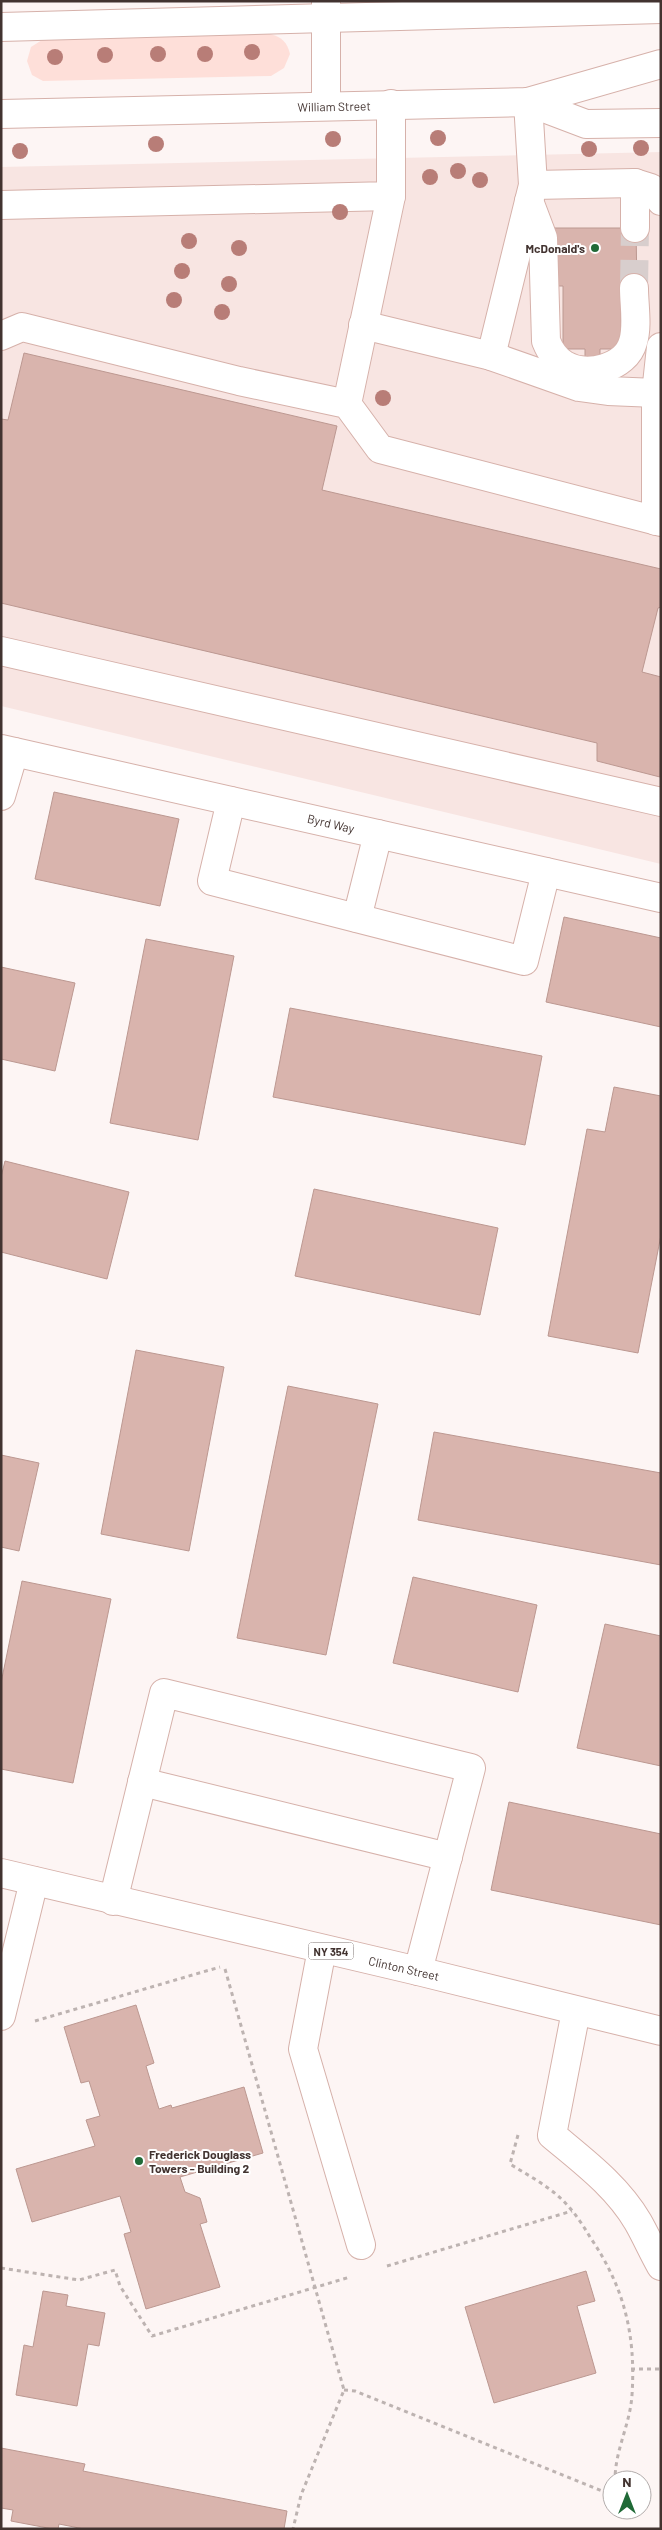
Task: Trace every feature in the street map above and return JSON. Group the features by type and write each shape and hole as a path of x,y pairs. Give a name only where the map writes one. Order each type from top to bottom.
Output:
{"main road":[{"path":"1,27 326,10 661,9"},
{"path":"326,10 326,106"},
{"name":"William Street","path":"1,114 528,102 661,64"},
{"path":"634,288 633,343 625,357 611,367 580,370 565,366 552,353 546,341 543,238 531,193 528,102 586,124 661,123"},
{"path":"347,404 391,196 391,104"},
{"path":"531,193 635,183 650,188 661,201"},
{"path":"635,183 635,228"},
{"path":"491,356 531,193"},
{"path":"1,205 391,196"},
{"path":"364,325 491,356 579,387 608,391 656,393"},
{"path":"1,336 22,326 229,379 347,404 380,449 658,522 656,393 661,347"},
{"path":"1,651 661,802"},
{"path":"1,796 8,751"},
{"name":"Byrd Way","path":"8,751 661,898"},
{"path":"231,801 212,881 524,961 546,872"},
{"path":"357,918 378,834"},
{"path":"113,1901 164,1693 471,1768 418,1971"},
{"path":"142,1782 448,1857"},
{"name":"Clinton Street","path":"1,1873 113,1901 418,1971 661,2031"},
{"path":"1,2016 34,1881"},
{"path":"322,1949 303,2049 361,2245"},
{"path":"576,2010 552,2135 599,2174 622,2201 637,2220 661,2266"}],"path":[{"path":"35,2021 223,1968 344,2390 301,2495 293,2529"},
{"path":"382,2268 572,2211 603,2256 618,2284 626,2309 632,2395 629,2413 618,2449 616,2470"},
{"path":"1,2268 79,2280 115,2270 120,2286 152,2336 353,2276"},
{"path":"631,2369 661,2369"},
{"path":"344,2390 355,2391 602,2492"}],"shaded area":[{"path":"270,34 283,41 290,54 284,68 271,76 43,81 32,75 27,61 31,47 42,40"},
{"path":"661,152 661,864 1,706 1,167"}],"building":[{"path":"552,228 636,228 637,288 621,288 621,340 612,349 600,349 600,357 585,357 585,349 563,349 563,286 553,286"},
{"path":"24,353 337,426 322,490 661,569 661,607 658,608 642,672 661,677 660,777 597,761 597,743 1,603 1,419 8,420"},
{"path":"54,792 179,819 160,906 35,879"},
{"path":"564,917 661,938 661,1027 546,1002"},
{"path":"146,939 234,956 198,1140 110,1123"},
{"path":"1,967 75,983 55,1071 1,1059"},
{"path":"290,1008 542,1056 525,1145 273,1097"},
{"path":"614,1087 661,1096 661,1235 638,1353 548,1336 587,1129 605,1132"},
{"path":"5,1161 129,1192 107,1279 1,1252 1,1177"},
{"path":"314,1189 498,1228 480,1315 295,1276"},
{"path":"136,1350 224,1367 189,1551 101,1534"},
{"path":"288,1386 378,1404 326,1655 237,1638"},
{"path":"434,1432 661,1473 661,1565 418,1520"},
{"path":"1,1455 39,1463 19,1551 1,1547"},
{"path":"413,1577 537,1605 518,1692 393,1663"},
{"path":"22,1581 111,1599 73,1783 1,1769 1,1683"},
{"path":"605,1624 661,1636 661,1766 577,1748"},
{"path":"509,1802 661,1834 661,1925 491,1890"},
{"name":"Frederick Douglass Towers - Building 2","path":"136,2005 154,2063 146,2066 159,2109 171,2105 172,2108 244,2087 263,2153 180,2177 185,2192 200,2198 207,2222 200,2224 220,2287 146,2309 124,2234 131,2232 120,2196 32,2222 16,2169 95,2146 86,2120 100,2116 89,2081 81,2083 64,2027"},
{"path":"586,2271 595,2301 577,2306 596,2373 494,2403 465,2307"},
{"path":"43,2291 68,2295 66,2306 105,2313 99,2346 88,2344 77,2406 16,2395 24,2345 33,2347"},
{"path":"1,2448 85,2464 83,2471 287,2511 284,2529 84,2529 59,2524 58,2529 53,2529 11,2521 13,2510 1,2508"}],"tunnel":[{"path":"634,288 635,228"}],"place":[{"name":"McDonald's","path":"595,248"},
{"name":"Frederick Douglass Towers - Building 2","path":"139,2161"}]}
